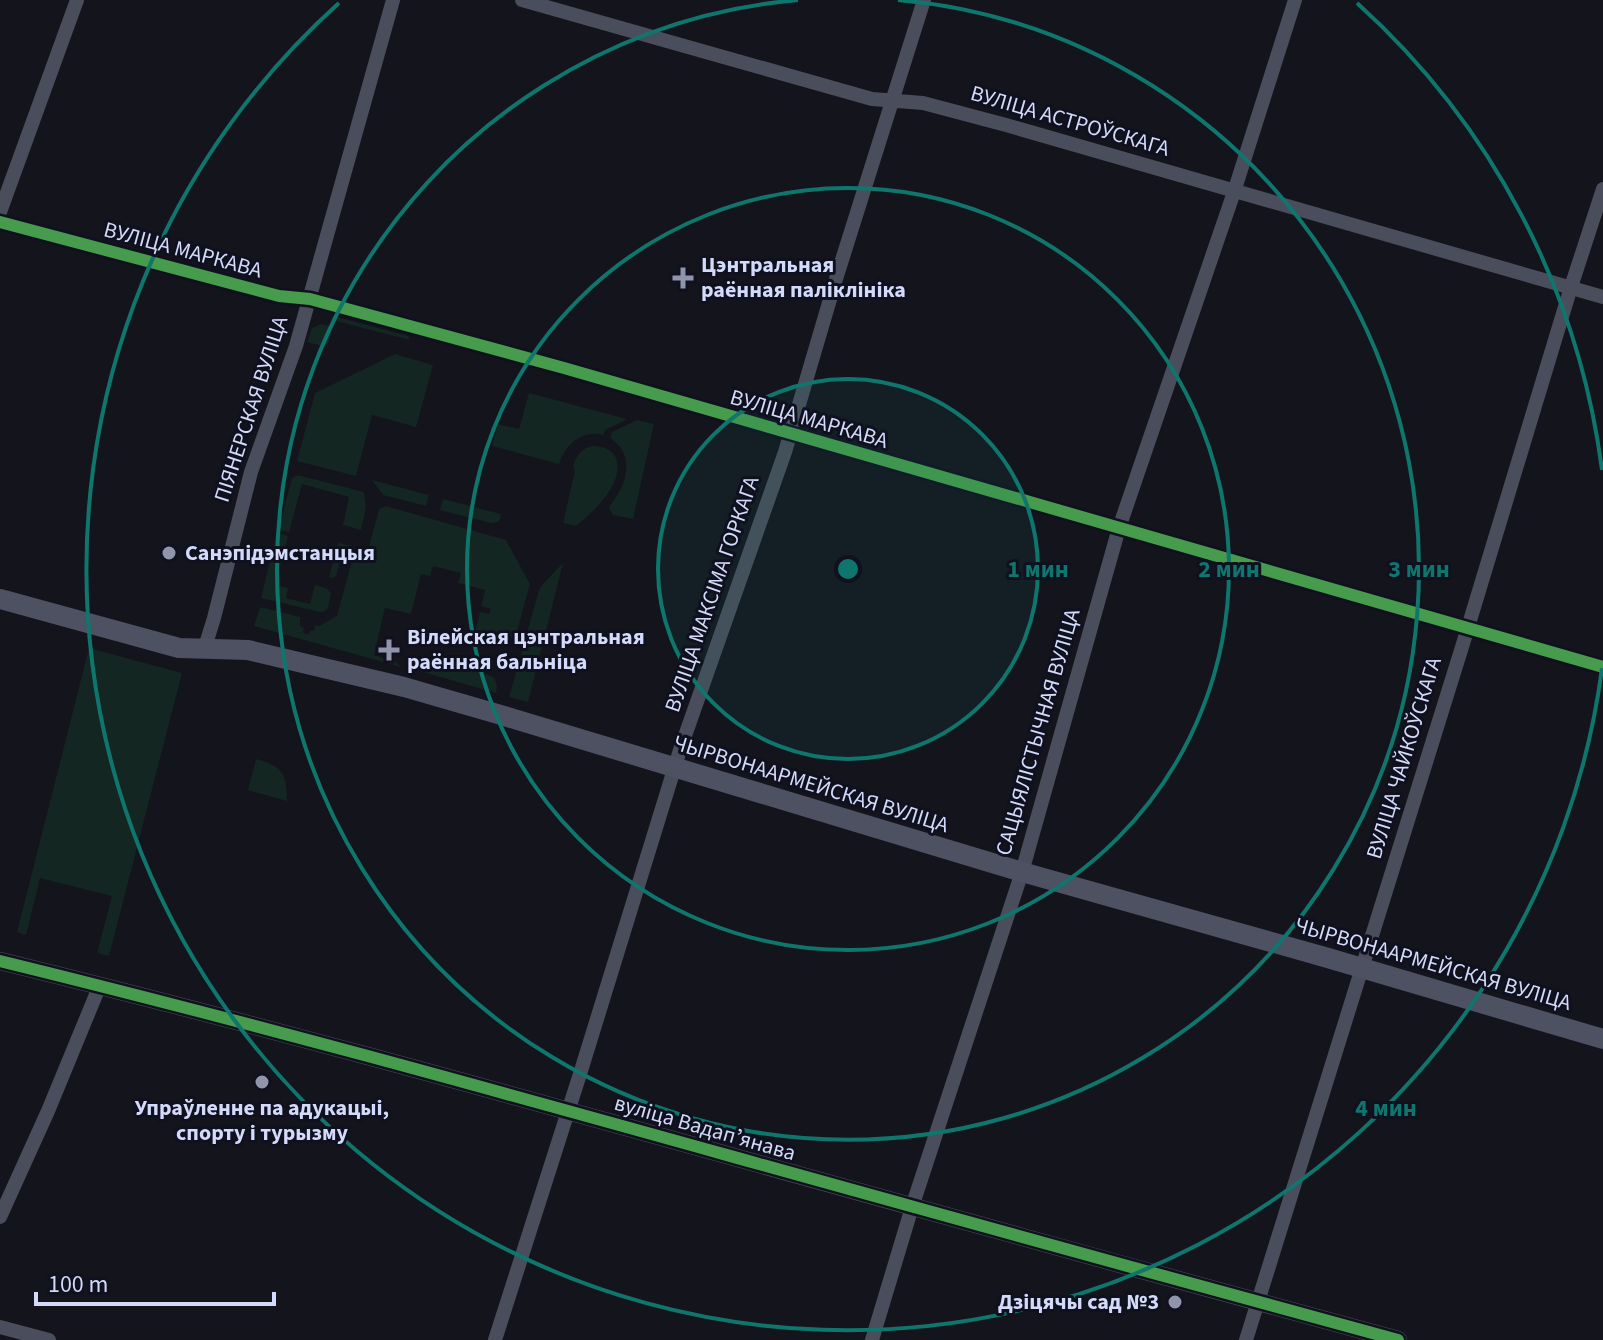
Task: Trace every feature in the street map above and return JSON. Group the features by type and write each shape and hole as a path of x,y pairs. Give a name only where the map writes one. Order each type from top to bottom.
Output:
{"main road":[{"name":"ЧЫРВОНААРМЕЙСКАЯ ВУЛІЦА","path":"0,599 179,648 248,650 404,687 1022,872 1313,953 1603,1039"}],"street":[{"path":"0,212 77,0"},
{"name":"ПІЯНЕРСКАЯ ВУЛІЦА","path":"205,647 251,472 296,346 393,0"},
{"name":"ВУЛІЦА АСТРОЎСКАГА","path":"522,0 872,99 937,106 1603,297"},
{"name":"ВУЛІЦА МАКСІМА ГОРКАГА","path":"495,1340 675,768 791,435 836,279 924,0"},
{"name":"САЦЫЯЛІСТЫЧНАЯ ВУЛІЦА","path":"872,1340 912,1207 1022,872 1119,528 1234,192 1295,0"},
{"name":"ВУЛІЦА ЧАЙКОЎСКАГА","path":"1246,1340 1603,189"},
{"name":"ВУЛІЦА МАРКАВА","path":"0,222 279,296 310,299 564,368 1603,667"},
{"name":"вуліца Вадапʼянава","path":"0,961 568,1110 1398,1340"},
{"path":"0,1217 100,985"},
{"path":"0,1327 49,1340"}],"green space":[{"path":"333,316 408,336 410,340 332,320"},
{"path":"321,324 333,327 328,344 322,346 307,342 312,328"},
{"path":"395,354 433,365 416,427 372,415 356,476 297,461 315,393"},
{"path":"529,393 627,419 605,430 603,435 588,434 575,440 559,464 492,446 498,424 519,429"},
{"path":"637,420 654,424 633,519 613,515 609,507 620,490 626,472 624,454 610,438 612,432"},
{"path":"593,446 613,453 616,476 606,496 583,520 576,526 563,523 574,463 582,451"},
{"path":"298,475 364,492 366,507 361,530 343,525 349,497 302,484 289,532 278,530 292,478"},
{"path":"372,480 429,495 426,506 383,495"},
{"path":"443,499 501,514 500,518 491,523 440,510"},
{"path":"386,506 506,540 530,584 516,635 502,641 474,634 480,612 489,614 491,609 481,606 485,590 458,583 461,573 433,566 430,576 421,574 411,614 385,608 374,655 395,661 401,667 254,626 260,607 300,617 300,626 305,634 314,631 315,625 319,626 337,616 351,564 369,547 379,509"},
{"path":"277,533 288,536 275,585 288,588 286,598 310,604 315,585 326,588 331,593 325,611 261,598"},
{"path":"338,543 353,546 341,557 333,578 329,577"},
{"path":"563,563 528,702 509,697 539,590"},
{"path":"89,648 182,673 109,956 97,953 112,896 40,878 26,935 17,932"},
{"path":"428,659 494,678 496,693 416,670 418,664"},
{"path":"256,759 281,772 286,784 287,801 248,790"}],"cycle path":[{"path":"0,222 279,296 310,299 564,368 1603,667"},
{"path":"0,961 344,1050 1398,1340"}],"place":[{"name":"Цэнтральная раённая паліклініка","path":"683,278"},
{"name":"Санэпідэмстанцыя","path":"169,553"},
{"name":"Вілейская цэнтральная раённая бальніца","path":"389,650"},
{"name":"Упраўленне па адукацыі, спорту і турызму","path":"262,1082"},
{"name":"Дзіцячы сад №3","path":"1175,1302"}]}
